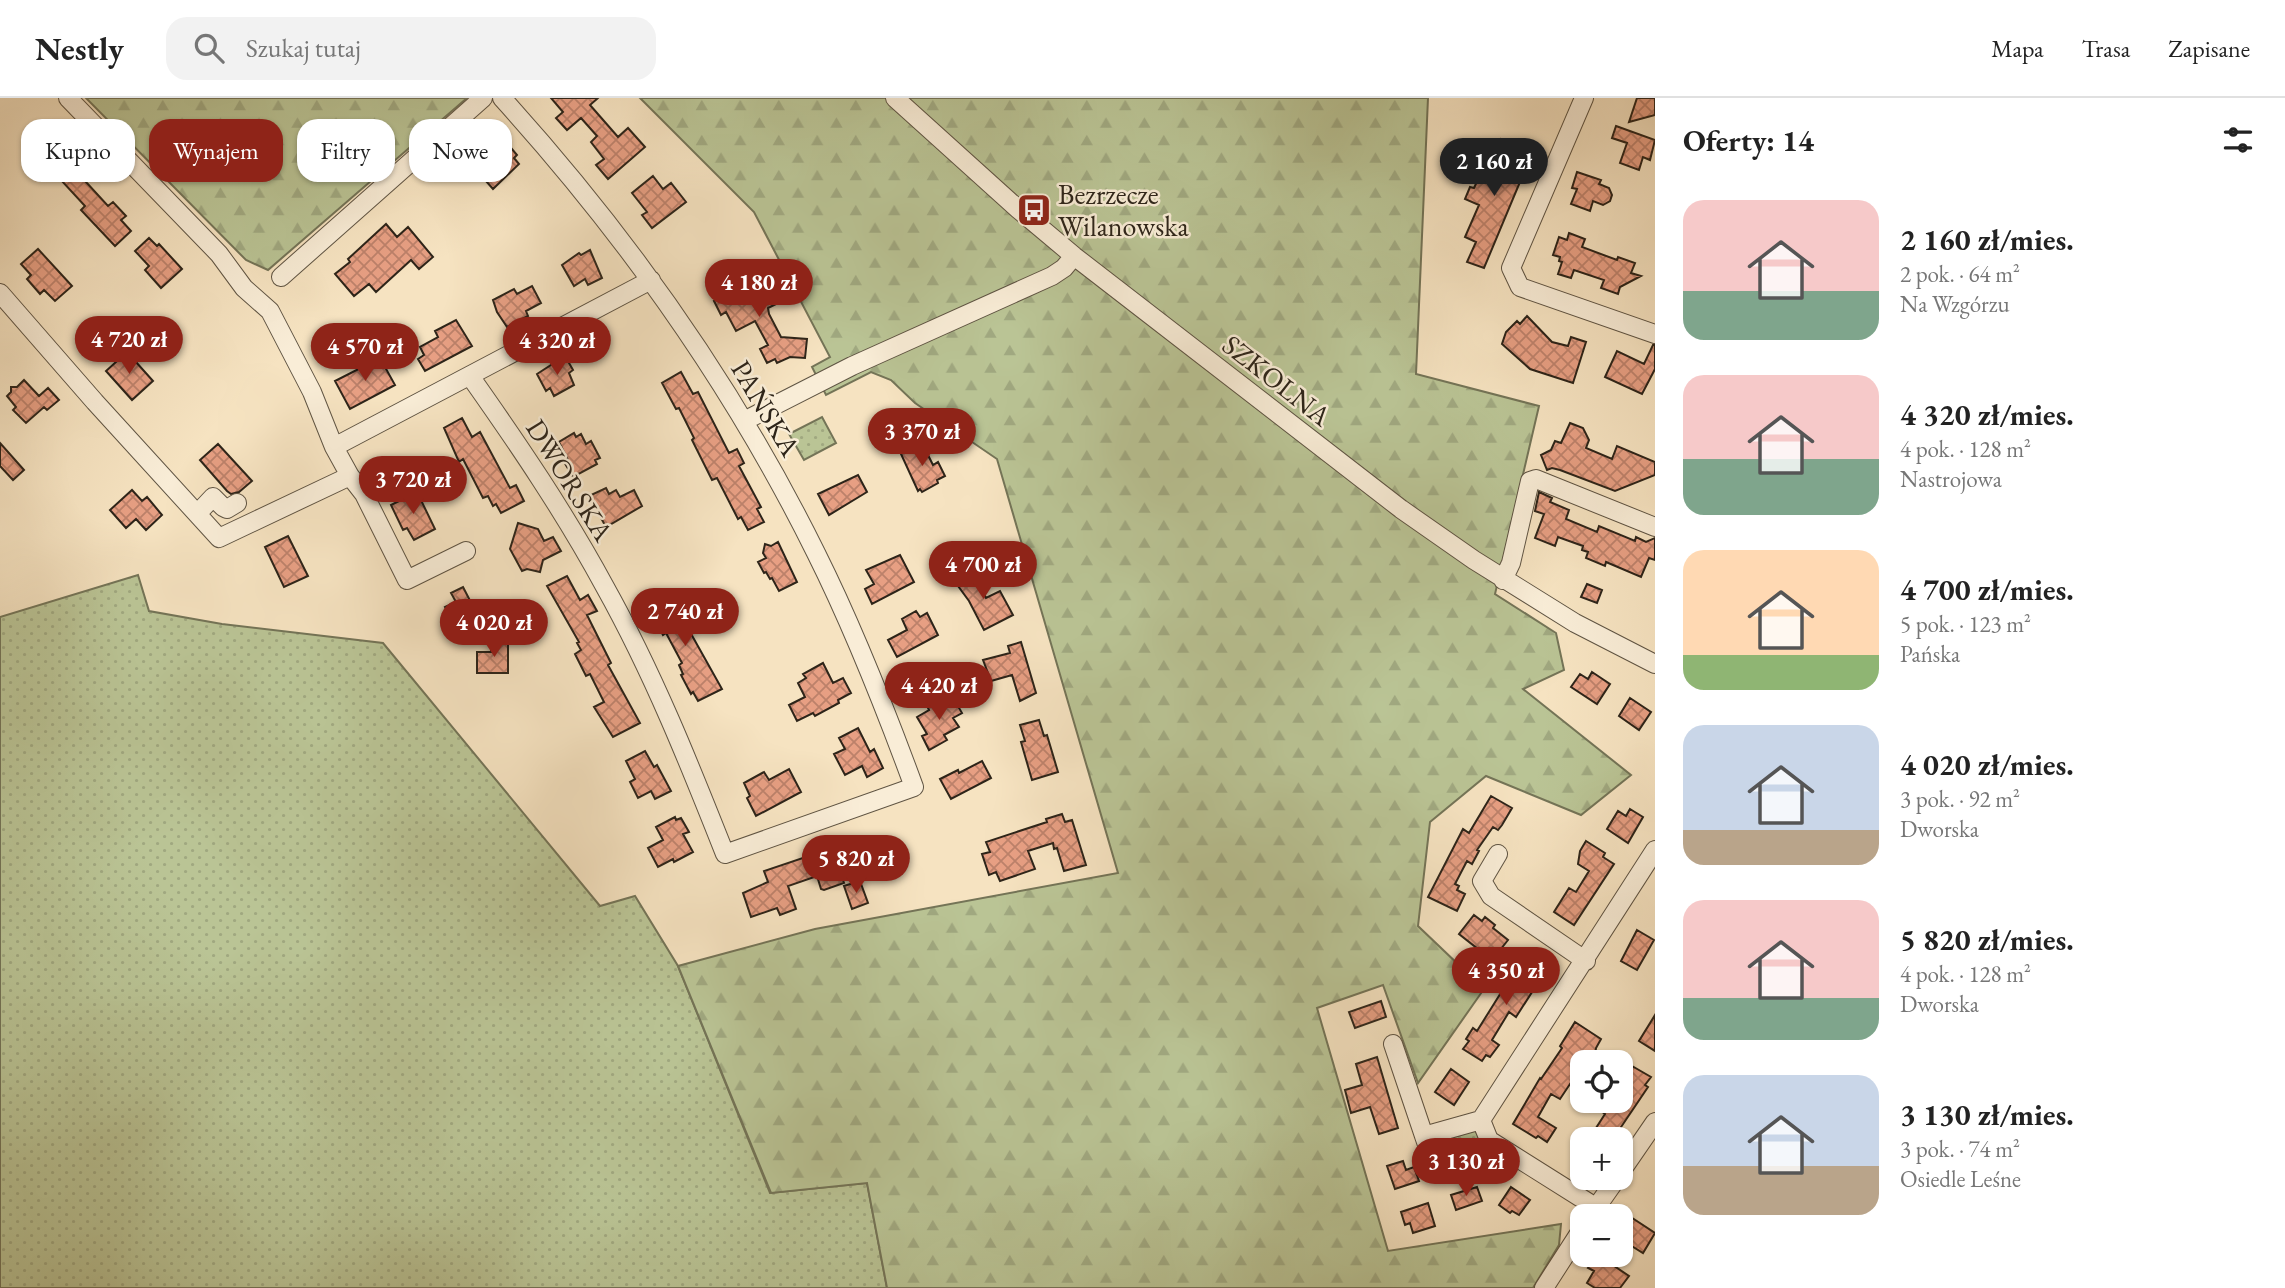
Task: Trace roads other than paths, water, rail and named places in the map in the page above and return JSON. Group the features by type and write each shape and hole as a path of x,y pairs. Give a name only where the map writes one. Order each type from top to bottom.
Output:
{"street":[{"path":"68,98 219,254 244,288 270,311 339,444 350,476 364,494 407,580 466,551"},
{"path":"281,277 484,98"},
{"name":"PAŃSKA","path":"502,98 582,190 651,280 744,421 795,512 843,610 915,787"},
{"name":"SZKOLNA","path":"895,98 1074,256 1401,509 1503,580 1575,623 1655,664"},
{"path":"1584,98 1511,268 1520,287 1655,334"},
{"path":"744,421 852,366 1052,276 1064,268 1074,256"},
{"path":"339,444 651,280"},
{"path":"0,293 219,538 350,476"},
{"name":"DWORSKA","path":"470,376 546,487 606,587 656,688 724,855 915,787"},
{"path":"1503,580 1511,564 1530,481 1536,479 1655,527"},
{"path":"197,513 215,496 227,509 237,503"},
{"path":"1424,1136 1481,1120 1586,961 1655,850"},
{"path":"1498,854 1482,881 1490,896 1586,961"},
{"path":"1393,1044 1433,1162 1441,1165 1484,1151 1489,1140"},
{"path":"1481,1120 1489,1140 1582,1204"},
{"path":"1633,1154 1655,1122"},
{"path":"1544,1288 1570,1248"}],"place":[{"name":"Bezrzecze Wilanowska","path":"1034,210"}]}
